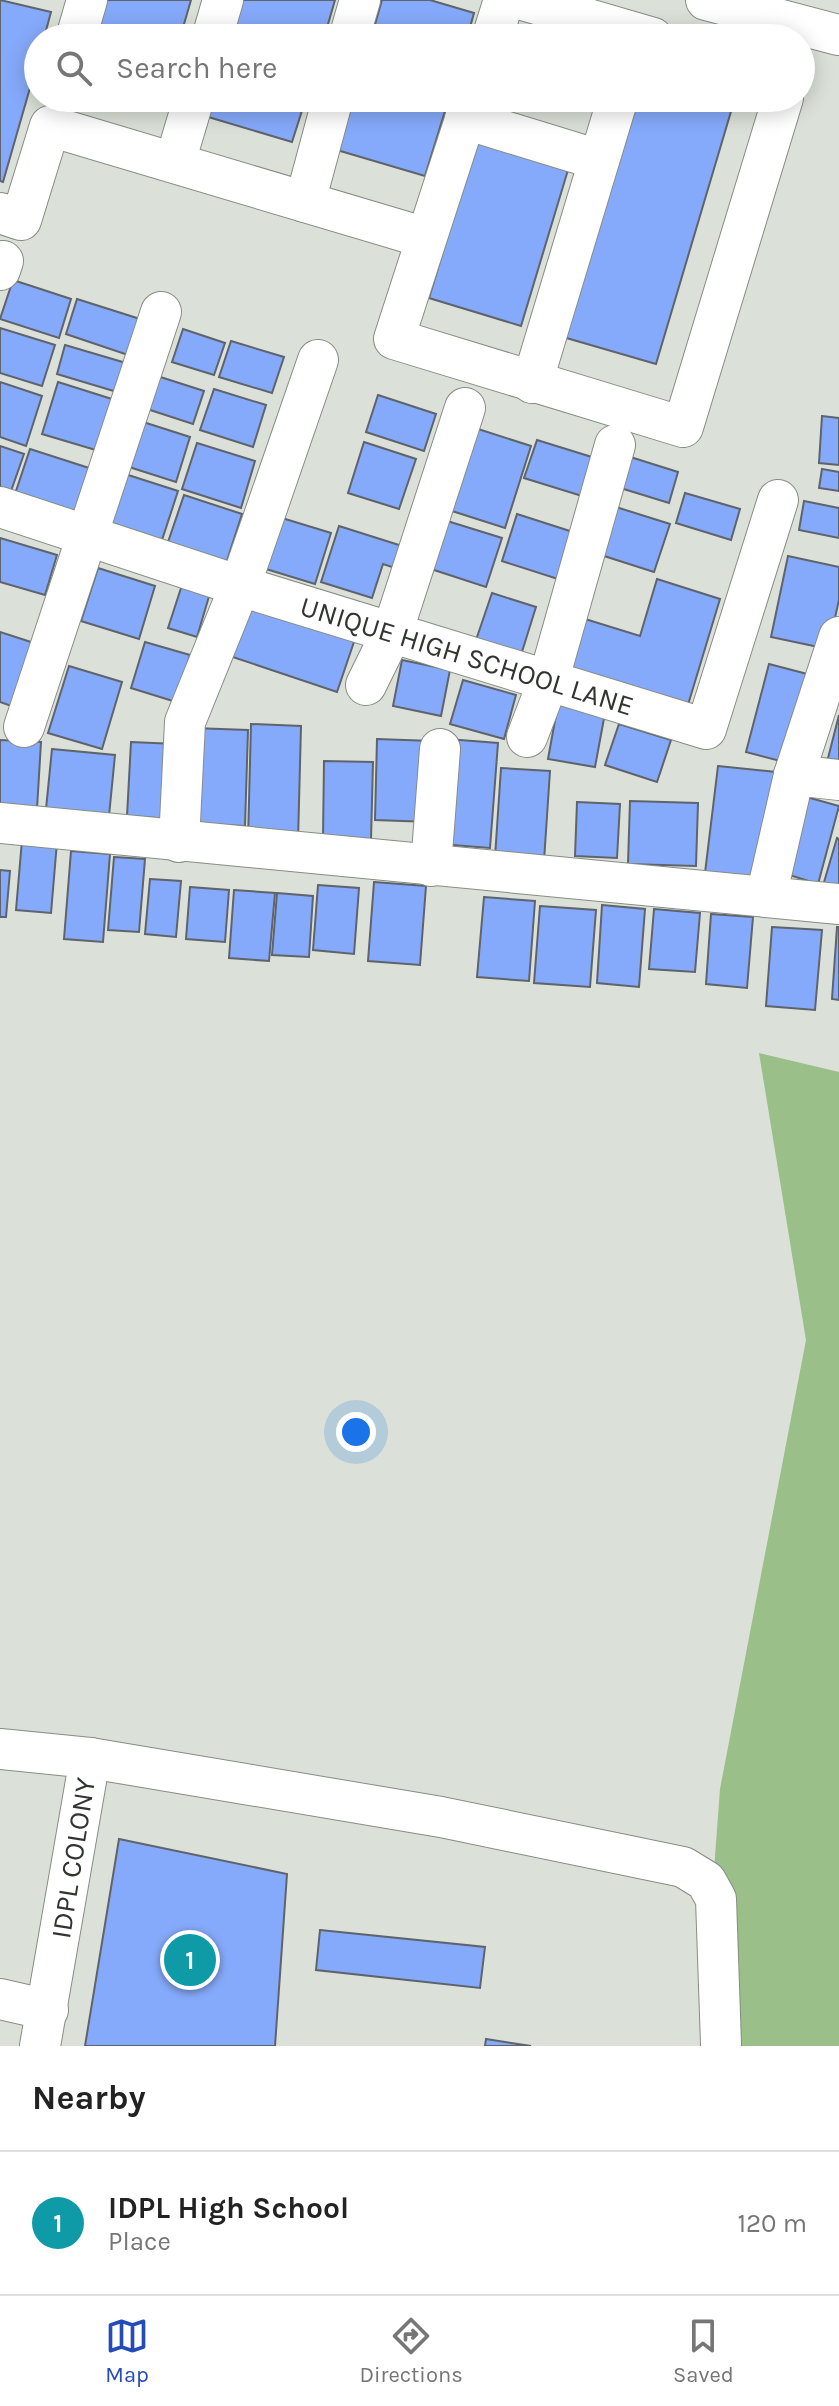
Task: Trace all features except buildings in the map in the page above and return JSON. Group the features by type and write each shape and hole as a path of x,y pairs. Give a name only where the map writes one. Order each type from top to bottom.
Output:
{"street":[{"path":"80,24 87,0"},
{"path":"216,24 223,0"},
{"path":"353,24 360,0"},
{"path":"496,24 504,0"},
{"path":"523,0 602,24"},
{"path":"706,0 770,9 809,24"},
{"path":"815,26 838,35"},
{"path":"0,213 21,220 54,112 175,162 426,238"},
{"path":"175,162 190,112"},
{"path":"305,202 329,112"},
{"path":"467,112 394,339 683,427 779,112"},
{"path":"478,112 599,160"},
{"path":"532,383 614,112"},
{"path":"24,727 84,535 161,312"},
{"path":"179,842 185,722 240,586 318,360"},
{"path":"366,685 393,630 465,408"},
{"path":"527,737 548,682 615,445"},
{"name":"UNIQUE HIGH SCHOOL LANE","path":"0,507 240,586 393,630 548,682 706,729 778,500"},
{"path":"766,897 794,775 837,655"},
{"path":"431,866 440,749"},
{"path":"794,775 839,780"},
{"path":"0,823 839,904"},
{"name":"IDPL COLONY","path":"0,1749 90,1758 44,2028"},
{"path":"90,1758 441,1817 683,1867 706,1881 716,1899 721,2044"},
{"path":"0,1999 44,2028"}],"green space":[{"path":"759,1053 839,1072 839,2046 701,2046 720,1789 806,1340"}],"place":[{"name":"IDPL High School","path":"190,1960"}]}
